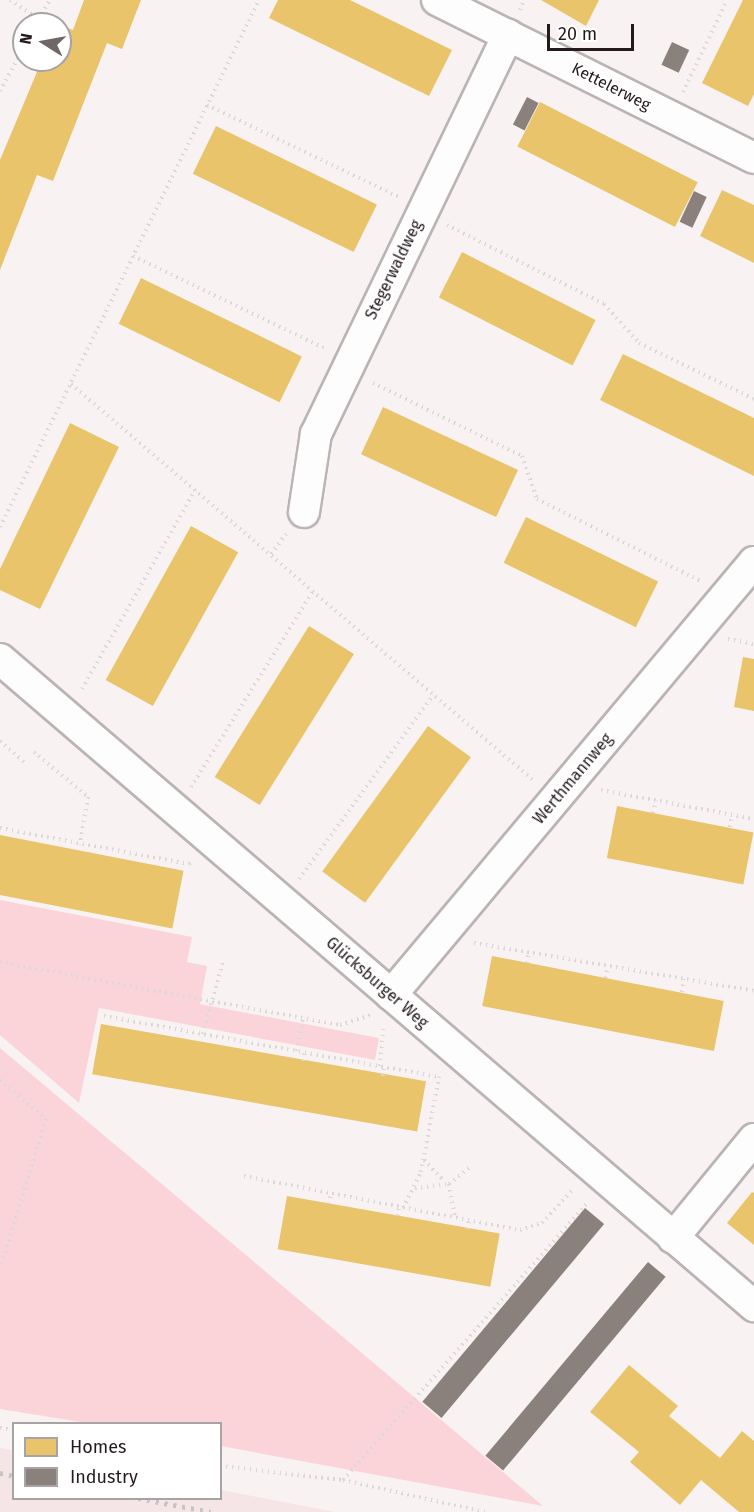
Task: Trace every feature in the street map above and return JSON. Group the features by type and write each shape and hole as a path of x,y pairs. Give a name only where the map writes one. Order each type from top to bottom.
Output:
{"street":[{"name":"Kettelerweg","path":"436,0 754,158"},
{"name":"Stegerwaldweg","path":"304,512 316,434 508,35"},
{"name":"Werthmannweg","path":"385,1004 754,562"},
{"name":"Glücksburger Weg","path":"0,659 282,902 385,1004 454,1049 754,1306"},
{"path":"673,1238 754,1139"}],"path":[{"path":"10,0 28,12"},
{"path":"0,527 259,0"},
{"path":"671,117 727,0"},
{"path":"0,91 12,69"},
{"path":"207,105 423,211 604,304 639,343 754,399"},
{"path":"133,256 522,456 537,499 728,595"},
{"path":"71,384 434,695 562,792 656,800 754,819"},
{"path":"66,716 195,490"},
{"path":"177,810 313,591"},
{"path":"282,902 434,695"},
{"path":"0,741 25,763"},
{"path":"34,752 88,797 80,844"},
{"path":"653,813 656,800"},
{"path":"730,827 732,815"},
{"path":"0,828 189,864 211,840"},
{"path":"53,845 54,839"},
{"path":"137,861 138,855"},
{"path":"438,938 754,991"},
{"path":"527,963 529,953"},
{"path":"203,1034 210,1000 223,961"},
{"path":"0,962 340,1025 385,1004 386,1038 382,1076"},
{"path":"606,978 608,967"},
{"path":"682,992 684,979"},
{"path":"104,1016 439,1077"},
{"path":"297,1051 303,1018"},
{"path":"141,1031 143,1023"},
{"path":"222,1046 225,1038"},
{"path":"398,1216 415,1188 424,1160 439,1077 454,1049"},
{"path":"303,1061 305,1052"},
{"path":"0,1080 46,1119 2,1263"},
{"path":"424,1160 447,1183 455,1218"},
{"path":"415,1188 447,1183 470,1168"},
{"path":"244,1176 469,1221 530,1229 599,1174"},
{"path":"342,1480 599,1174"},
{"path":"330,1204 332,1194"},
{"path":"467,1229 469,1221"},
{"path":"222,1466 342,1480 485,1512"}],"shaded area":[{"path":"0,900 192,937 187,962 207,966 200,1004 379,1038 375,1060 99,1008 79,1103 0,1035"},
{"path":"0,1048 543,1506 222,1446 222,1422 81,1422 0,1409"},
{"path":"0,1448 12,1450 12,1500 222,1500 222,1490 335,1512 0,1512"}],"building: Homes":[{"path":"84,0 141,0 122,49 107,43 53,181 37,175 0,270 0,160 37,72 72,72 73,30"},
{"path":"278,0 350,0 452,50 429,96 269,18"},
{"path":"541,0 599,0 586,26"},
{"path":"743,0 754,0 754,94 748,106 702,83"},
{"path":"540,102 698,182 675,227 517,147"},
{"path":"216,126 377,204 354,252 193,174"},
{"path":"722,190 754,205 754,263 700,236"},
{"path":"462,252 596,320 572,366 439,297"},
{"path":"141,278 302,356 280,402 119,324"},
{"path":"623,354 754,418 754,476 600,400"},
{"path":"383,407 518,470 496,517 361,454"},
{"path":"70,423 119,447 40,609 0,590 0,569"},
{"path":"526,517 658,581 636,627 504,563"},
{"path":"191,526 238,552 153,706 106,680"},
{"path":"309,626 354,654 260,805 215,777"},
{"path":"743,657 754,659 754,711 734,707"},
{"path":"428,726 471,757 365,903 322,872"},
{"path":"617,806 753,833 743,885 607,858"},
{"path":"0,835 184,871 172,929 0,895"},
{"path":"492,956 724,1001 714,1051 482,1006"},
{"path":"101,1024 426,1081 417,1132 92,1074"},
{"path":"752,1192 754,1193 754,1245 727,1223"},
{"path":"287,1196 500,1234 490,1287 278,1249"},
{"path":"629,1365 678,1406 669,1416 720,1458 742,1431 754,1441 754,1512 739,1512 701,1480 680,1505 630,1462 639,1452 590,1412"}],"building: Industry":[{"path":"672,42 689,50 679,73 661,65"},
{"path":"527,97 539,103 525,131 513,125"},
{"path":"694,191 707,197 692,228 680,222"},
{"path":"585,1208 604,1224 442,1418 422,1402"},
{"path":"648,1262 666,1277 503,1471 485,1456"}],"railway":[{"path":"0,1473 12,1476"},
{"path":"148,1500 211,1512"}]}
